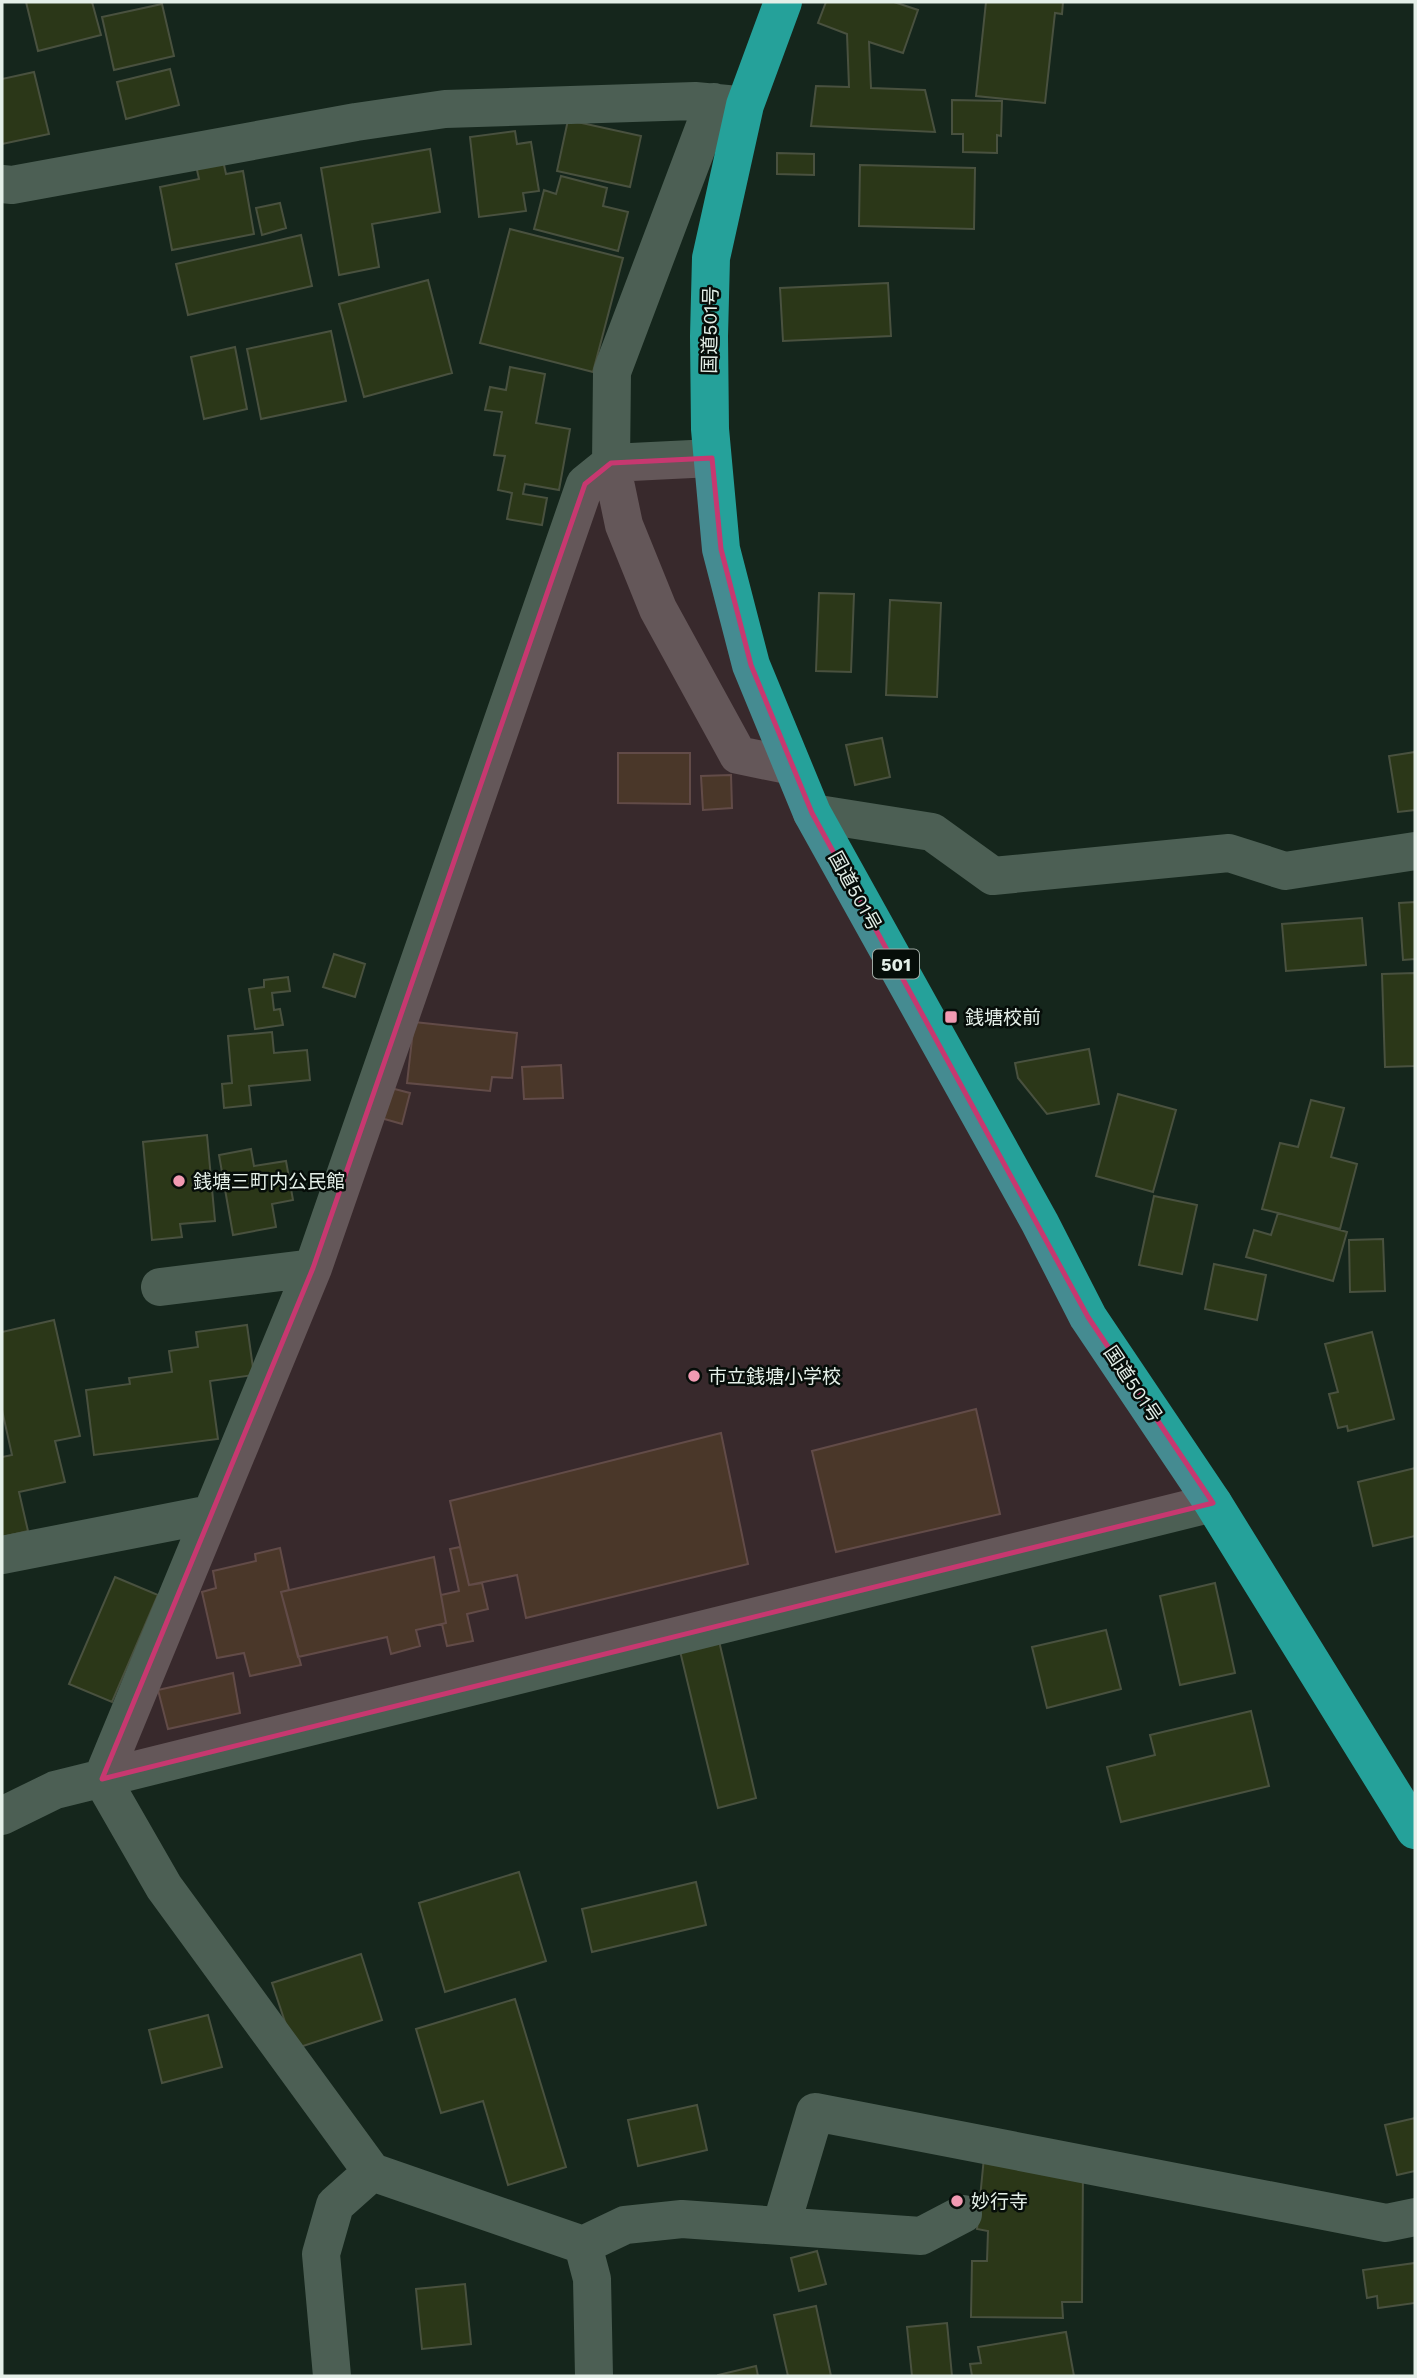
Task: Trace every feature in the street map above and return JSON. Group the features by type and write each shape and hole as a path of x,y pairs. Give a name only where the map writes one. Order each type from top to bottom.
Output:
{"highway":[{"name":"国道501号","path":"783,2 729,104 711,258 709,336 712,458 721,549 747,653 811,813 1040,1223 1088,1317 1213,1503 1415,1830"}],"street":[{"path":"2,184 12,185 356,122 445,109 695,100 729,104 612,372 611,463 624,525 658,609 738,755 792,766"},
{"path":"102,1779 313,1268 585,484 611,463 712,458"},
{"path":"811,813 932,832 992,876 1229,853 1284,871 1415,851"},
{"path":"160,1287 313,1268"},
{"path":"2,1816 55,1790 1213,1503"},
{"path":"2,1555 211,1514"},
{"path":"102,1779 164,1887 372,2172 583,2245 625,2225 682,2219 921,2236 963,2214"},
{"path":"781,2226 814,2112 1386,2223 1415,2217"},
{"path":"332,2376 321,2254 335,2205 372,2172"},
{"path":"583,2245 592,2280 594,2376"}],"highlighted area":[{"path":"712,458 721,549 751,665 812,813 1088,1317 1213,1503 102,1779 313,1268 585,484 611,463"}],"building":[{"path":"26,2 92,2 101,35 38,51"},
{"path":"826,2 894,2 918,10 903,53 869,42 871,88 925,90 935,132 811,126 816,86 849,87 847,34 818,23"},
{"path":"986,2 1063,2 1062,14 1055,13 1045,103 976,96"},
{"path":"162,4 174,56 114,70 102,17"},
{"path":"170,69 179,105 126,119 117,82"},
{"path":"34,72 49,134 2,144 2,79"},
{"path":"952,100 1002,101 1001,136 997,135 997,153 963,152 963,134 952,134"},
{"path":"568,120 641,136 630,187 557,171"},
{"path":"515,131 517,144 531,142 539,191 523,193 526,211 479,217 470,137"},
{"path":"430,149 440,212 372,224 379,267 339,275 321,168"},
{"path":"777,153 814,154 814,175 777,174"},
{"path":"222,156 226,174 243,171 254,234 172,250 160,187 199,179 195,161"},
{"path":"860,165 975,168 974,229 859,226"},
{"path":"561,176 607,188 603,206 628,212 618,251 534,229 544,190 556,194"},
{"path":"280,203 286,228 262,235 256,208"},
{"path":"510,229 623,258 593,372 480,343"},
{"path":"301,235 312,286 188,315 176,264"},
{"path":"428,280 452,373 364,397 339,304"},
{"path":"888,283 891,336 783,341 780,288"},
{"path":"331,331 346,401 261,419 247,349"},
{"path":"235,347 247,409 204,419 191,357"},
{"path":"510,367 545,374 536,423 570,429 559,490 525,484 523,494 547,498 542,525 507,519 512,493 498,490 505,456 494,455 502,412 485,410 490,387 506,390"},
{"path":"819,593 854,594 851,672 816,671"},
{"path":"890,600 941,603 937,697 886,695"},
{"path":"882,738 890,777 855,785 846,745"},
{"path":"1415,752 1415,810 1398,812 1389,756"},
{"path":"618,753 690,753 690,804 618,803"},
{"path":"731,775 732,808 703,810 701,776"},
{"path":"1415,902 1415,959 1403,960 1399,903"},
{"path":"1362,918 1366,965 1286,971 1282,924"},
{"path":"334,954 365,964 355,997 323,987"},
{"path":"1415,973 1415,1066 1385,1067 1382,974"},
{"path":"288,977 290,991 272,993 274,1010 280,1009 283,1025 255,1029 249,989 264,987 264,980"},
{"path":"414,1022 517,1033 512,1078 492,1077 490,1091 407,1083"},
{"path":"272,1032 274,1053 307,1050 310,1080 249,1086 251,1105 224,1108 222,1084 232,1083 228,1036"},
{"path":"1089,1049 1099,1104 1047,1114 1018,1078 1015,1063"},
{"path":"561,1065 563,1098 524,1099 522,1067"},
{"path":"383,1086 410,1093 402,1124 374,1116"},
{"path":"1118,1094 1176,1110 1153,1192 1096,1176"},
{"path":"1311,1100 1344,1108 1331,1157 1357,1164 1340,1229 1262,1209 1280,1143 1298,1147"},
{"name":"銭塘三町内公民館","path":"207,1135 215,1221 180,1224 182,1237 152,1240 143,1142"},
{"path":"251,1149 254,1166 286,1161 293,1200 272,1204 276,1227 233,1235 219,1155"},
{"path":"1154,1196 1197,1205 1182,1274 1139,1265"},
{"path":"1278,1213 1347,1232 1333,1281 1246,1257 1254,1230 1271,1235"},
{"path":"1383,1239 1385,1291 1350,1292 1349,1240"},
{"path":"1214,1264 1266,1275 1257,1320 1205,1309"},
{"path":"54,1320 80,1436 55,1441 65,1482 19,1492 28,1531 2,1537 2,1457 12,1455 2,1410 2,1332"},
{"path":"247,1325 254,1375 210,1381 218,1439 94,1455 86,1390 130,1384 129,1378 172,1372 169,1351 198,1347 196,1332"},
{"path":"1372,1332 1394,1419 1348,1431 1347,1426 1338,1428 1329,1394 1338,1392 1325,1344"},
{"path":"976,1409 1000,1514 836,1552 812,1451"},
{"path":"721,1433 748,1564 526,1618 517,1575 469,1585 450,1501"},
{"path":"1415,1468 1415,1536 1373,1546 1358,1482"},
{"path":"460,1547 469,1585 482,1583 488,1609 467,1614 473,1641 447,1646 442,1624 446,1623 441,1595 459,1591 450,1549"},
{"path":"280,1548 289,1590 281,1592 301,1665 250,1676 244,1653 217,1658 202,1592 216,1588 213,1571 256,1561 255,1554"},
{"path":"434,1557 446,1623 416,1630 420,1646 391,1654 387,1637 298,1657 281,1592"},
{"path":"115,1577 158,1595 112,1702 69,1684"},
{"path":"1215,1583 1235,1673 1180,1685 1160,1596"},
{"path":"1106,1630 1121,1689 1047,1708 1032,1647"},
{"path":"719,1641 756,1798 718,1808 680,1651"},
{"path":"233,1673 240,1713 168,1729 158,1690"},
{"path":"1251,1711 1269,1786 1121,1822 1107,1767 1155,1755 1150,1735"},
{"path":"519,1872 546,1961 445,1992 419,1903"},
{"path":"696,1882 706,1925 592,1952 582,1909"},
{"path":"361,1954 382,2020 294,2049 272,1983"},
{"path":"515,1999 566,2167 508,2185 483,2101 441,2113 416,2029"},
{"path":"208,2015 222,2067 162,2083 149,2030"},
{"path":"697,2105 707,2150 638,2166 628,2120"},
{"path":"1415,2118 1415,2171 1397,2175 1385,2125"},
{"path":"985,2147 1083,2168 1082,2302 1062,2302 1063,2318 971,2317 972,2261 987,2261 988,2231 977,2229"},
{"path":"817,2251 826,2284 799,2291 791,2258"},
{"path":"1415,2263 1415,2303 1378,2308 1377,2296 1367,2298 1363,2270"},
{"path":"465,2284 471,2344 422,2349 416,2289"},
{"path":"816,2306 831,2376 788,2376 774,2315"},
{"path":"947,2323 952,2376 912,2376 907,2327"},
{"path":"1066,2332 1074,2376 972,2376 970,2364 981,2363 978,2347"},
{"path":"756,2366 758,2376 718,2376 718,2375"}],"place":[{"name":"銭塘校前","path":"951,1017"},
{"name":"銭塘三町内公民館","path":"179,1181"},
{"name":"市立銭塘小学校","path":"694,1376"},
{"name":"妙行寺","path":"957,2201"}]}
